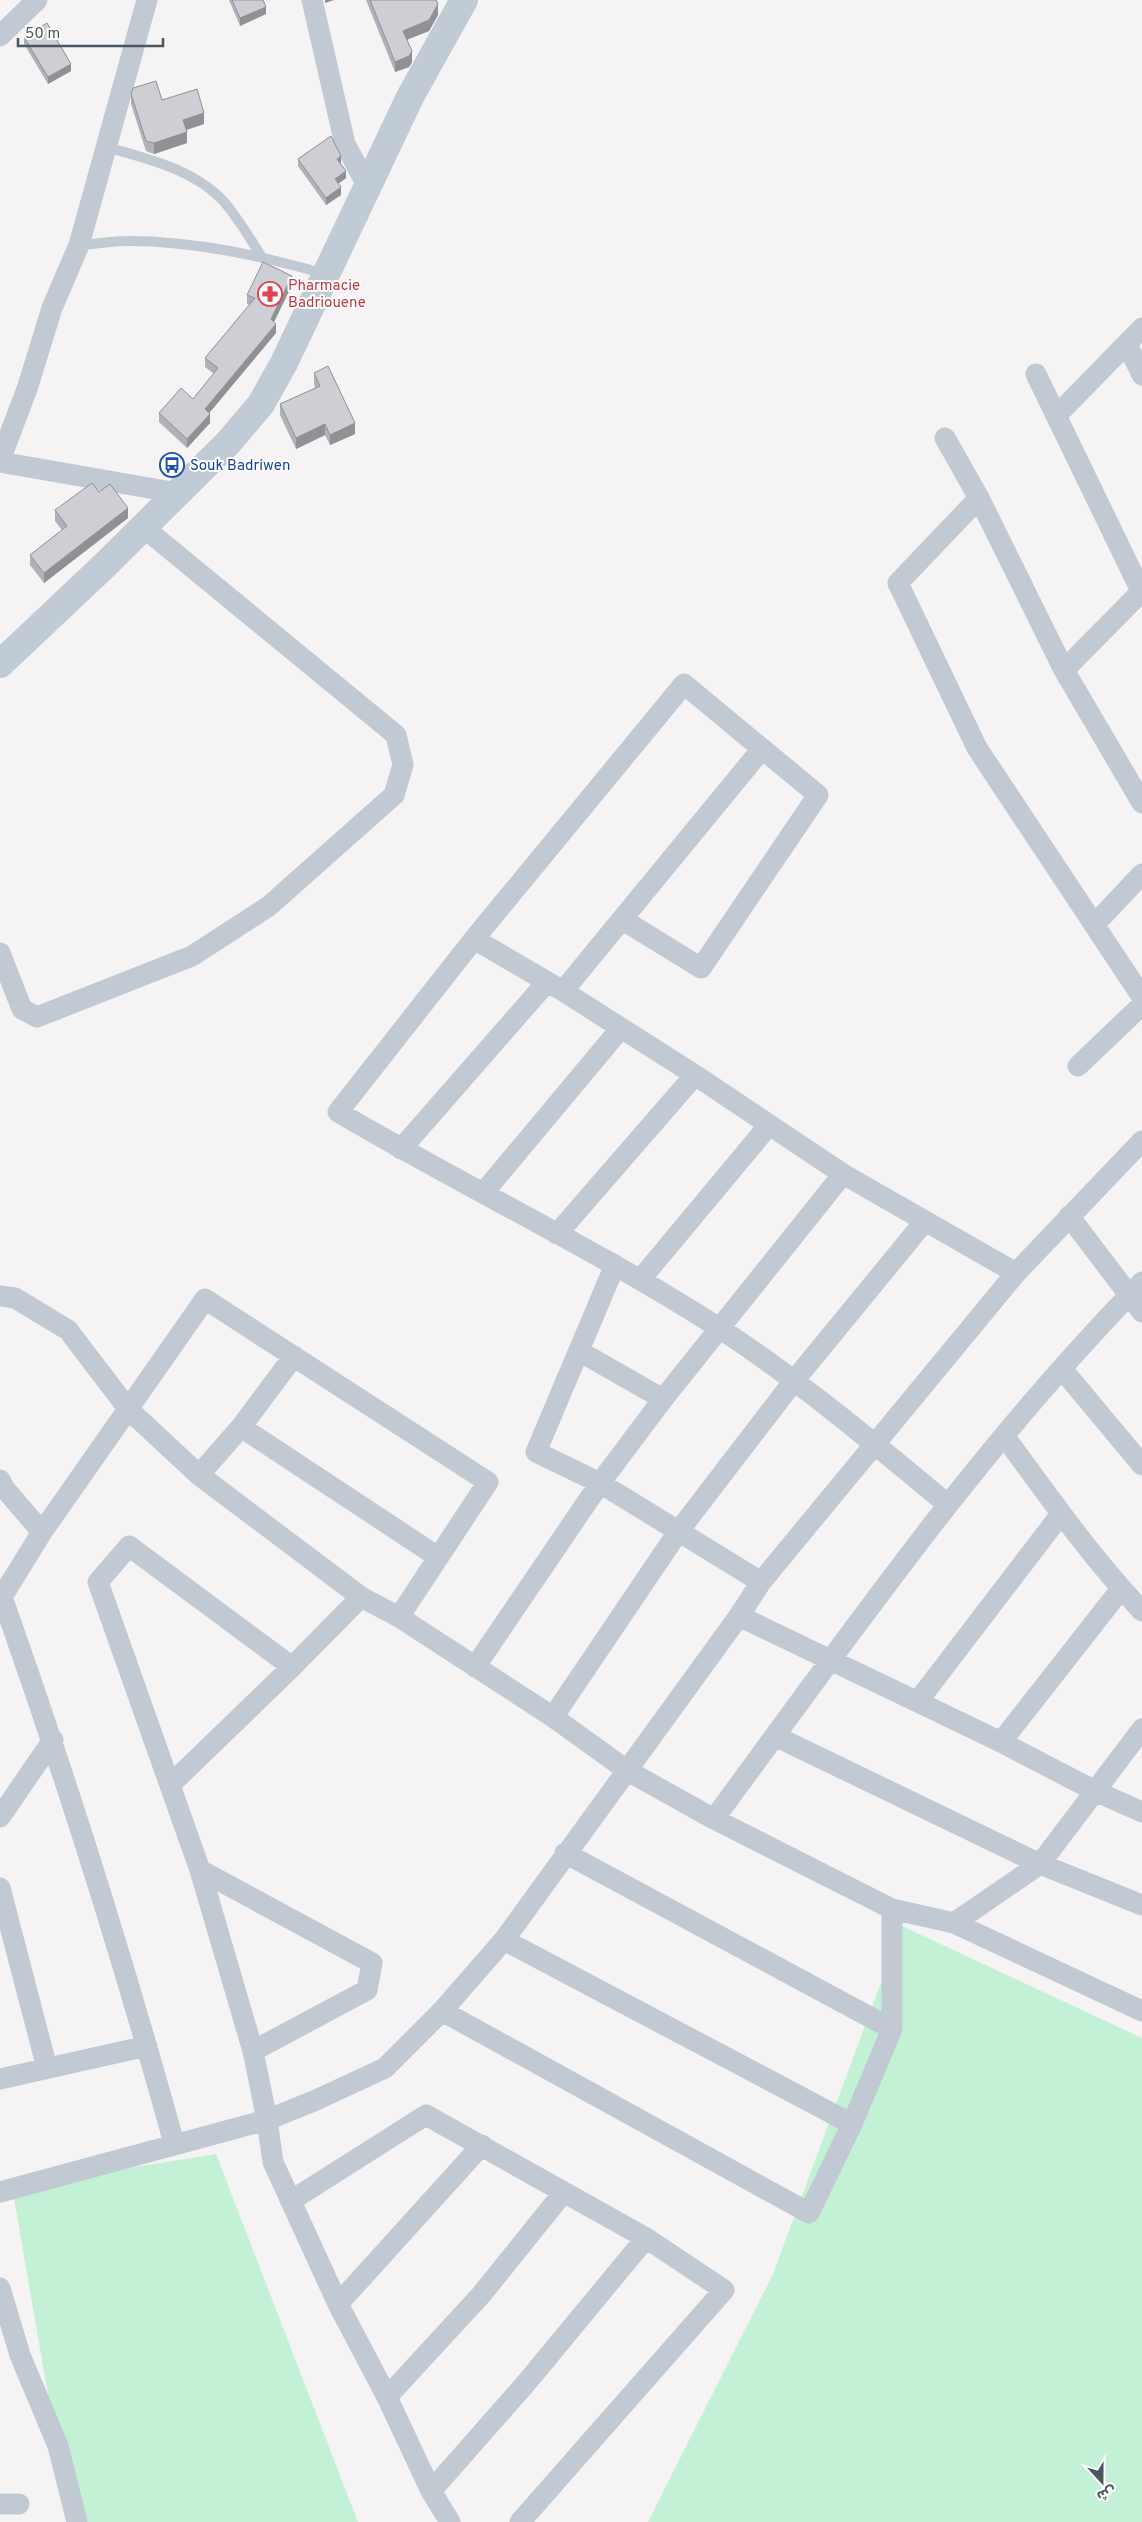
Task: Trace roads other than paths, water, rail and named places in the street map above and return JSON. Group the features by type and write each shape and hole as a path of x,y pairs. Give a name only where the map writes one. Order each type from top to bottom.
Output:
{"street":[{"path":"0,36 37,0"},
{"path":"147,0 79,245 52,308 27,389 0,461 178,493"},
{"path":"312,0 345,144 368,187"},
{"path":"0,664 144,527 228,443 261,404 326,274 410,97 464,0"},
{"path":"1056,416 1142,328"},
{"path":"1127,344 1142,375"},
{"path":"1036,374 1142,592 1064,670"},
{"path":"945,438 979,498 1064,670 1142,803"},
{"path":"979,498 898,583 977,748 1142,996"},
{"path":"0,953 22,1009 37,1017 192,956 269,906 394,795 402,765 396,735 144,527"},
{"path":"623,920 702,968 818,795 761,750 684,684 474,939 338,1112 401,1149 484,1192 556,1234 615,1265 718,1327 874,1443 947,1504"},
{"path":"401,1149 555,987 623,920 761,750"},
{"path":"1095,924 1142,874"},
{"path":"474,939 696,1074 843,1174 1016,1273"},
{"path":"1078,1066 1142,1005"},
{"path":"484,1192 621,1028"},
{"path":"556,1234 696,1074"},
{"path":"640,1280 769,1124"},
{"path":"0,2192 174,2143 267,2120 385,2068 442,2011 504,1940 565,1853 628,1771 739,1616 761,1582 874,1443 1016,1273 1142,1141"},
{"path":"475,1667 600,1484 663,1398 718,1327 843,1174"},
{"path":"1069,1216 1135,1289 1142,1312"},
{"path":"553,1717 678,1532 793,1382 925,1222"},
{"path":"615,1265 536,1452 600,1484 761,1582"},
{"path":"714,1819 830,1659 947,1504 1062,1369 1135,1289"},
{"path":"0,1296 15,1298 68,1330 129,1410 199,1475 361,1597 399,1617 553,1717 628,1771 714,1819 892,1909 954,1922 1142,2011"},
{"path":"174,2143 147,2046 53,1740 1,1598 42,1532 205,1299 488,1482 399,1617"},
{"path":"580,1351 663,1398"},
{"path":"199,1475 240,1427 294,1356"},
{"path":"1062,1369 1142,1465"},
{"path":"240,1427 438,1557"},
{"path":"1005,1437 1061,1514 1121,1589 1142,1611"},
{"path":"0,1480 5,1489 42,1532"},
{"path":"918,1701 1061,1514"},
{"path":"292,1668 129,1546 98,1582 200,1870 253,2051 267,2120 273,2162 338,2304 387,2397 431,2490 450,2522"},
{"path":"1000,1742 1121,1589"},
{"path":"171,1784 292,1668 361,1597"},
{"path":"739,1616 918,1701 1097,1792 1142,1812"},
{"path":"954,1922 1040,1864 1097,1792 1142,1729"},
{"path":"775,1736 1040,1864 1142,1905"},
{"path":"0,1817 53,1740"},
{"path":"565,1853 892,2029"},
{"path":"200,1870 372,1963 367,1990 253,2051"},
{"path":"0,1888 47,2068"},
{"path":"442,2011 809,2213 852,2124 892,2029 892,1909"},
{"path":"504,1940 852,2124"},
{"path":"0,2079 147,2046"},
{"path":"292,2200 426,2115 646,2238 724,2290 520,2522"},
{"path":"338,2304 482,2145"},
{"path":"387,2397 481,2294 563,2193"},
{"path":"431,2490 527,2382 646,2238"},
{"path":"0,2288 20,2355 58,2446 78,2522"}],"lane":[{"path":"106,147 166,166 206,185 228,207 261,256"},
{"path":"79,245 146,242 261,256 326,274"}],"place":[{"name":"Pharmacie Badriouene","path":"270,294"},
{"name":"Souk Badriwen","path":"172,465"}]}
